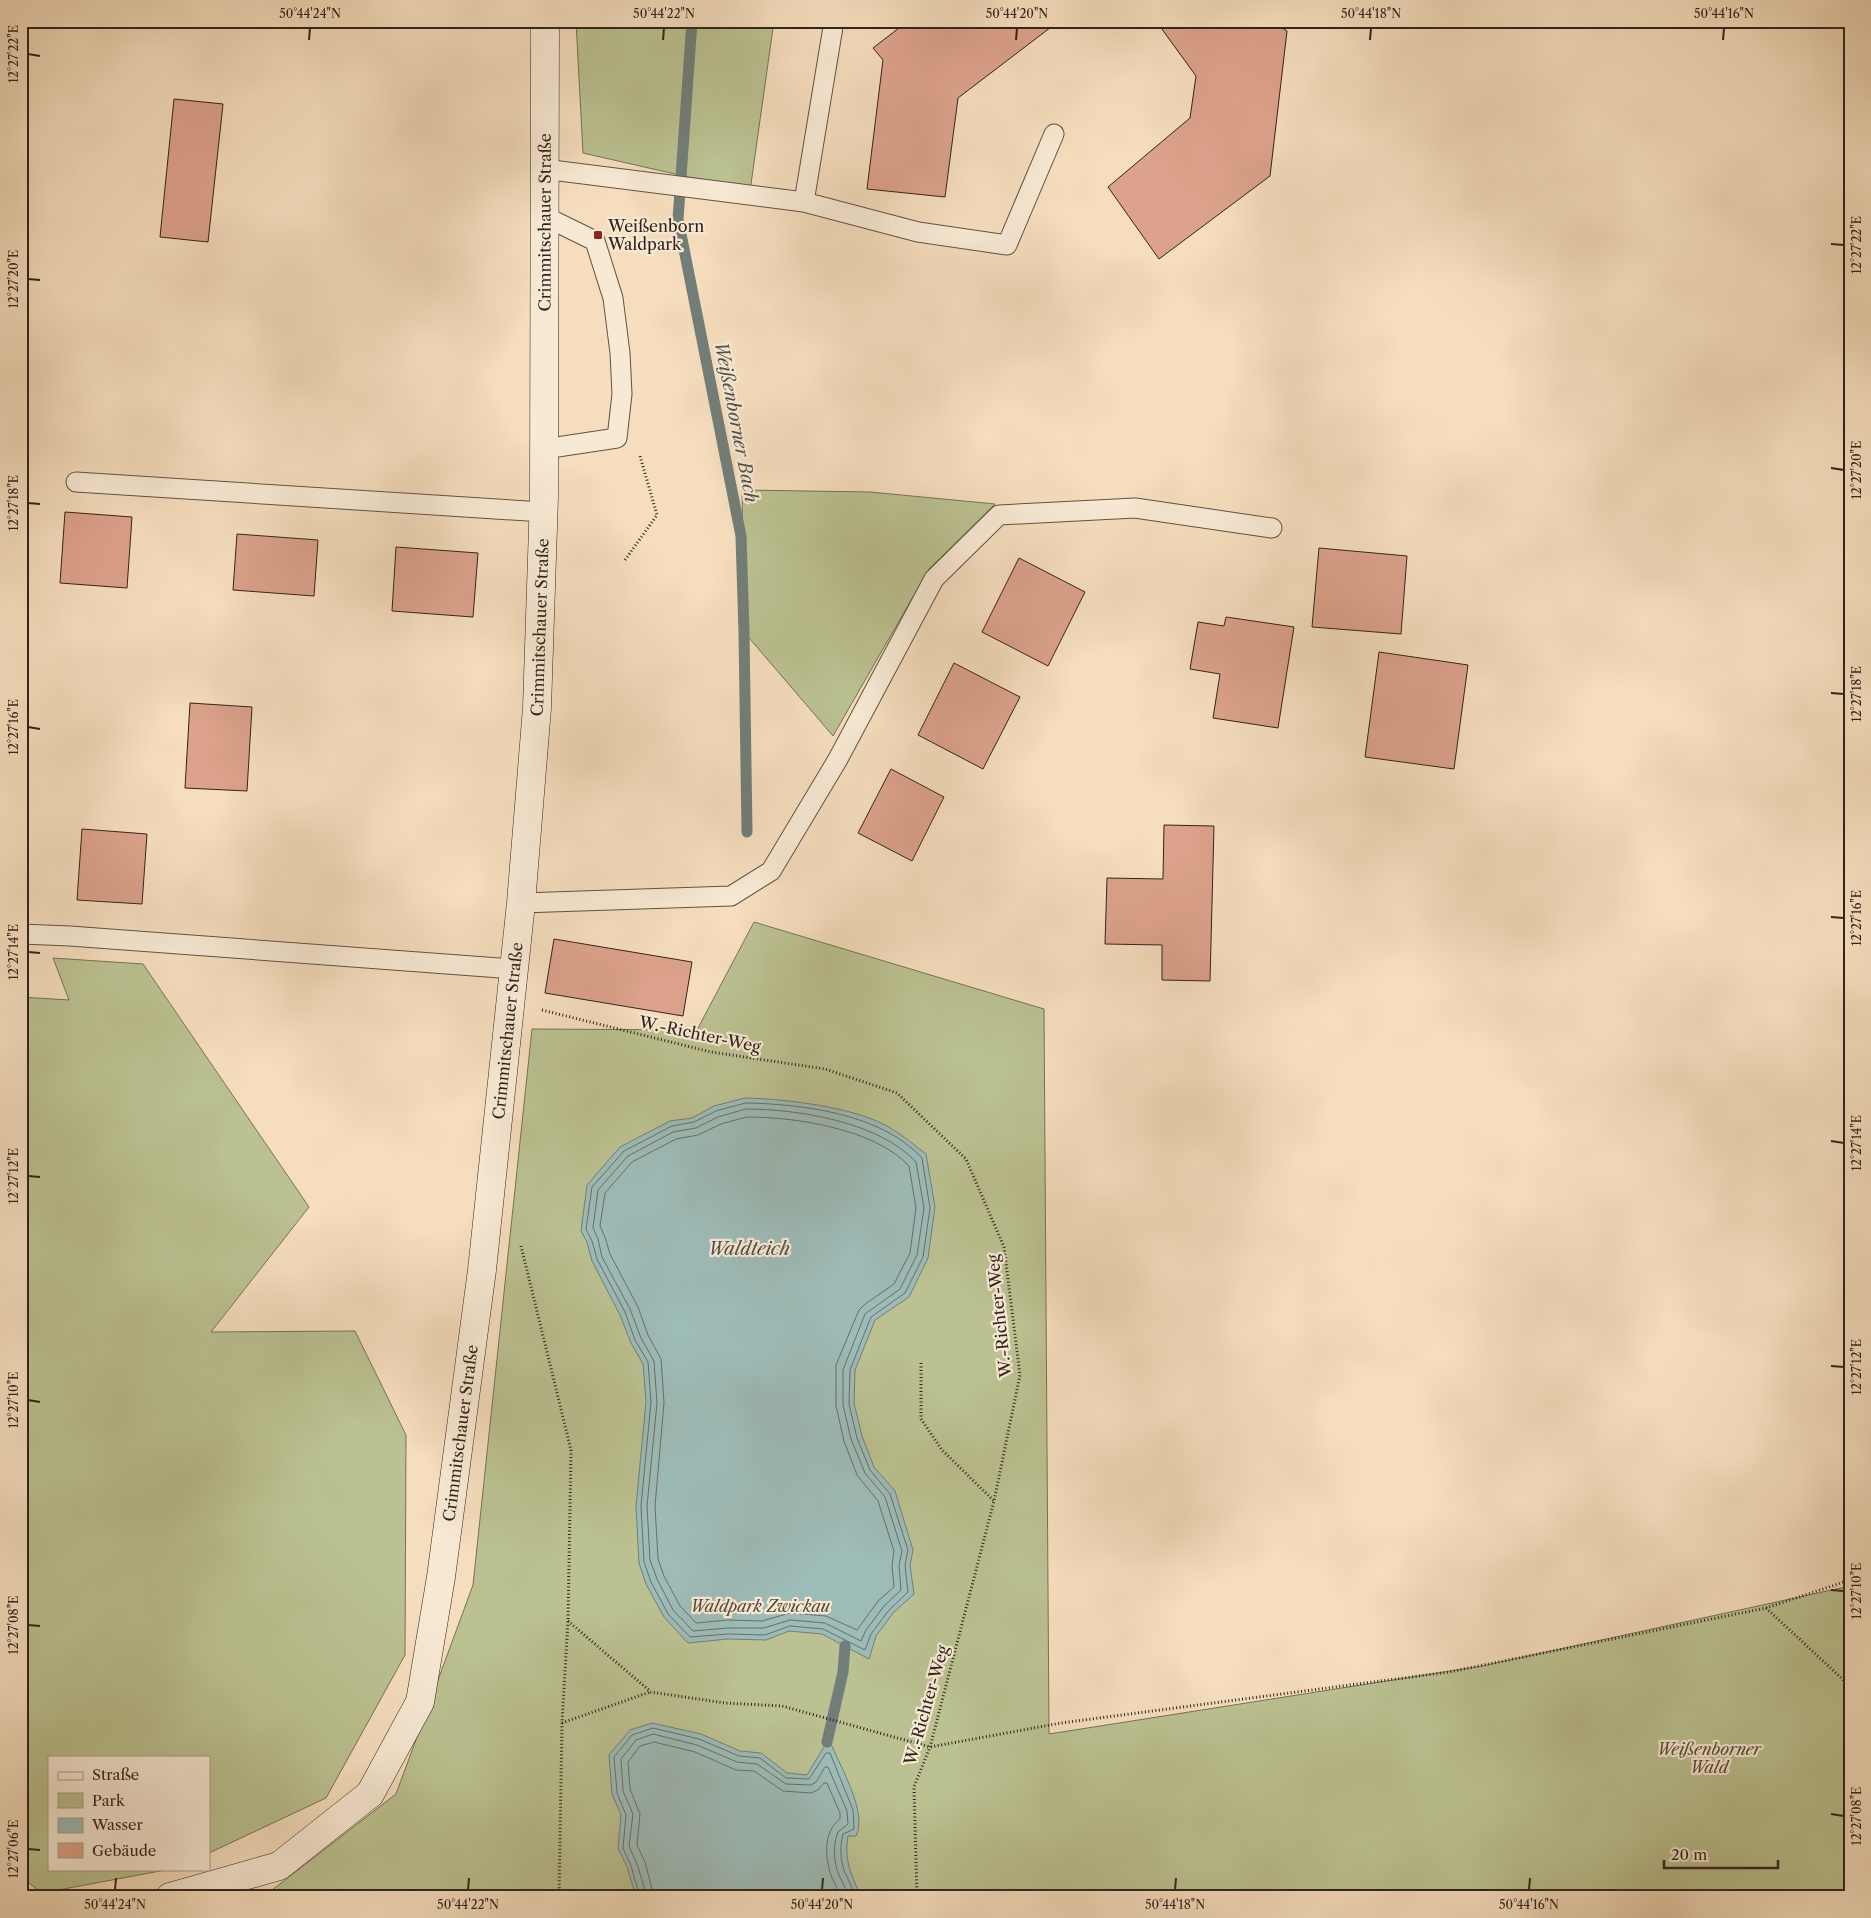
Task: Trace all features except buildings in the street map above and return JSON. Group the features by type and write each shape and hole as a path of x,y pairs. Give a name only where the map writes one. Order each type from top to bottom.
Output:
{"main road":[{"name":"Crimmitschauer Straße","path":"170,1897 279,1866 370,1794 420,1702 442,1577 482,1270 521,903 537,708 544,449 545,21"}],"lane":[{"path":"804,202 834,21"},
{"path":"544,169 804,202 918,232 1006,245 1054,134"},
{"path":"544,216 595,241 613,298 620,352 622,394 617,438 544,449"},
{"path":"76,482 543,512"},
{"path":"521,903 731,896 771,871 838,759 934,579 998,515 1135,508 1272,528"},
{"path":"21,934 514,969"}],"path":[{"path":"625,560 658,515 638,450"},
{"name":"W.-Richter-Weg","path":"511,1002 711,1052 825,1069 897,1093 966,1159 1004,1247 1020,1375 994,1502 930,1747 914,1786 917,1897"},
{"path":"519,1239 571,1450 568,1621 562,1723 559,1897"},
{"path":"921,1363 921,1419 942,1450 994,1502"},
{"path":"562,1723 651,1692 725,1703 782,1706 930,1747 1060,1723 1449,1672 1766,1608 1850,1580"},
{"path":"1766,1608 1850,1686"},
{"path":"568,1621 651,1692"}],"green space":[{"path":"576,21 774,21 750,191 583,153"},
{"path":"742,490 870,492 995,504 929,569 833,736 744,632"},
{"name":"Weißenborner Wald","path":"754,922 1044,1009 1049,1734 1482,1666 1850,1586 1850,1897 263,1897 396,1794 473,1585 532,1029 697,1030"},
{"path":"53,958 143,964 309,1207 211,1332 355,1331 406,1435 405,1655 326,1798 210,1853 210,1756 48,1756 48,1870 166,1870 42,1893 21,1877 21,997 69,1000"}],"water":[{"name":"Waldteich","path":"745,1098 800,1102 860,1115 878,1121 892,1129 926,1154 935,1207 928,1258 909,1297 875,1320 855,1370 854,1403 862,1436 874,1467 895,1491 913,1550 910,1565 914,1594 893,1613 876,1636 869,1659 822,1634 789,1631 766,1640 728,1639 688,1643 664,1617 646,1584 639,1563 636,1506 646,1402 643,1364 592,1261 587,1242 581,1231 587,1185 620,1147 670,1121 692,1118 714,1106"},
{"path":"652,1723 701,1734 740,1751 761,1753 787,1773 807,1775 827,1742 832,1746 847,1778 859,1816 859,1827 856,1836 848,1836 847,1844 847,1859 859,1892 857,1897 636,1897 627,1867 618,1848 621,1815 612,1794 609,1755 630,1730"}],"waterway":[{"name":"Weißenborner Bach","path":"692,21 678,219 741,536 747,832"},
{"name":"Weißenborner Bach","path":"827,1742 843,1672 845,1646"}],"place":[{"name":"Weißenborn Waldpark","path":"598,235"}],"park label":[{"name":"Waldpark Zwickau","path":"760,1606"}]}
